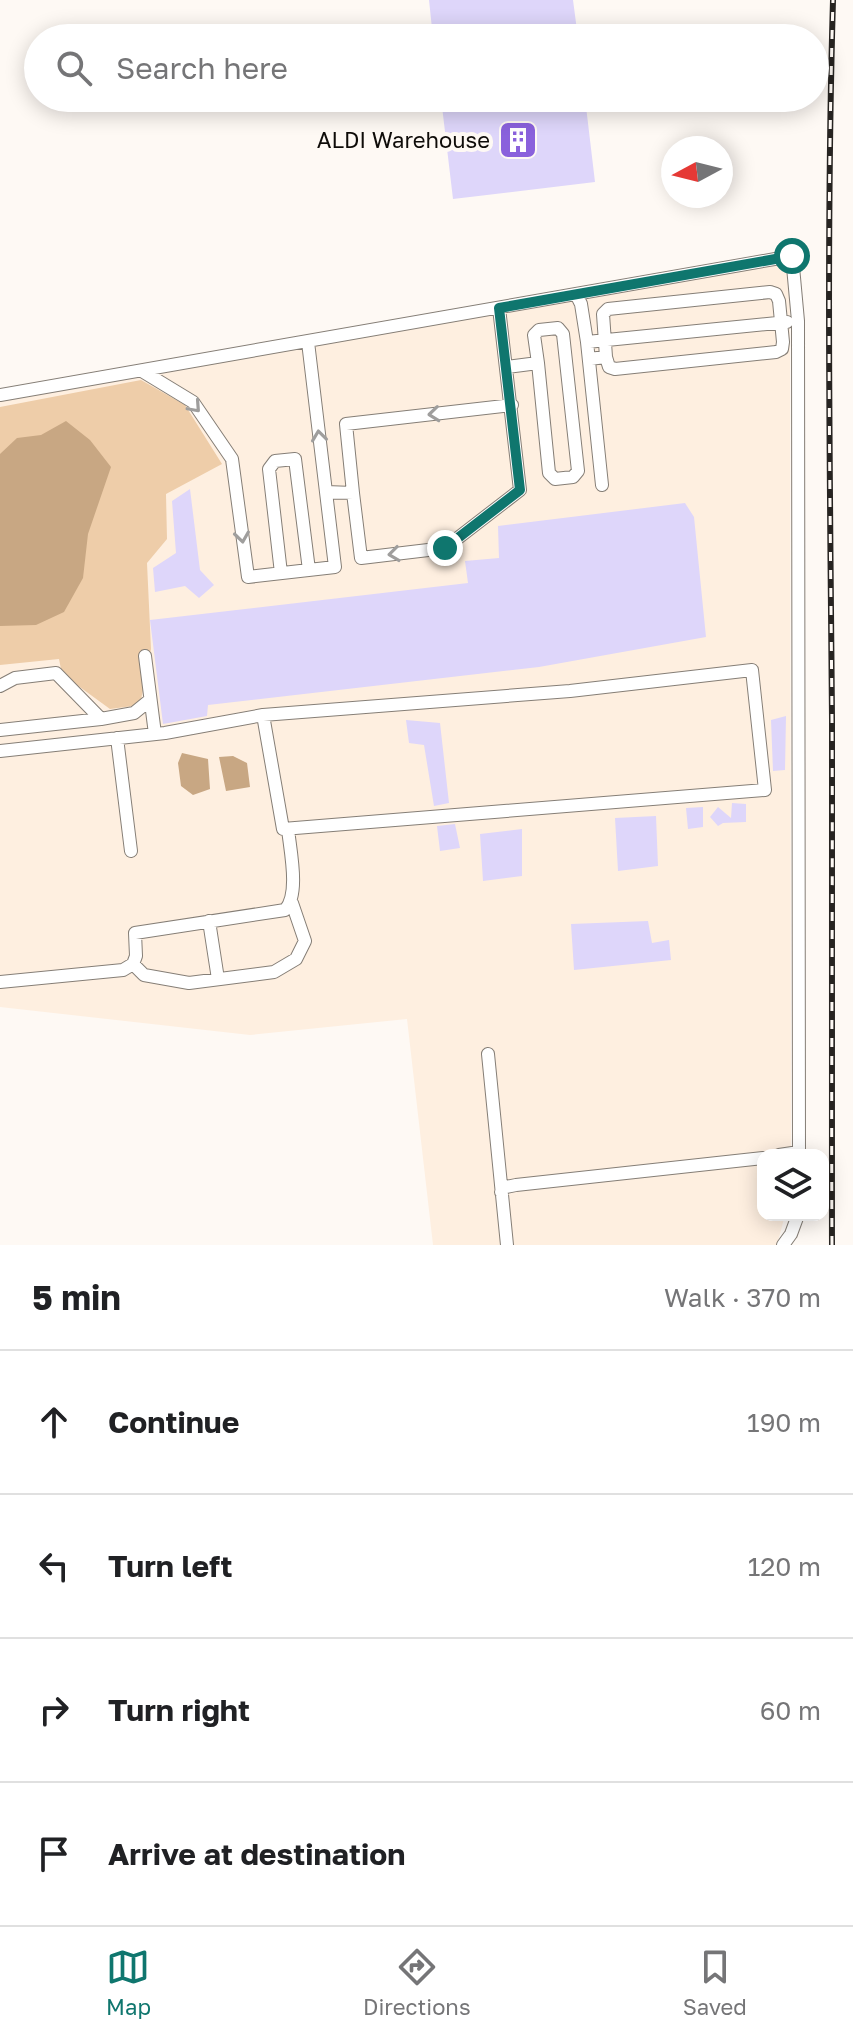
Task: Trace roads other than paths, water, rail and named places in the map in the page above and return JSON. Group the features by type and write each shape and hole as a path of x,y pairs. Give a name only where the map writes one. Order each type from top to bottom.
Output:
{"street":[{"path":"0,395 792,256 798,321 799,1149"},
{"path":"770,292 776,294 779,301 781,322 782,349 776,352 615,369 609,367 606,357 603,314 608,309 770,292"},
{"path":"576,294 581,304 588,350 602,485"},
{"path":"499,308 512,405 520,490 445,548 361,558 346,424 512,405"},
{"path":"588,350 604,340 798,321"},
{"path":"558,328 563,334 578,471 573,477 555,479 549,473 538,363 534,335 539,330 558,328"},
{"path":"142,371 193,402 232,459 248,577 335,567 308,342"},
{"path":"565,351 588,350 606,357"},
{"path":"507,367 538,363"},
{"path":"281,573 269,469 275,461 295,459 309,570"},
{"path":"326,492 353,493"},
{"path":"145,656 155,734"},
{"path":"0,751 155,734 263,715 570,691 752,670 765,790 283,829 263,715"},
{"path":"0,686 15,678 56,673 101,719"},
{"path":"0,730 134,713 150,700"},
{"path":"117,738 131,851"},
{"path":"133,964 144,975 189,983 274,972 296,959 305,941 292,903 288,829"},
{"path":"0,982 123,970 133,964 136,956 135,933 285,910 292,903"},
{"path":"209,921 218,979"},
{"path":"488,1054 507,1245"},
{"path":"501,1192 506,1187 516,1185 757,1159"},
{"path":"783,1245 796,1221"}],"railway":[{"path":"832,1245 829,270 833,0"}],"place":[{"name":"ALDI Warehouse","path":"518,140"}]}
